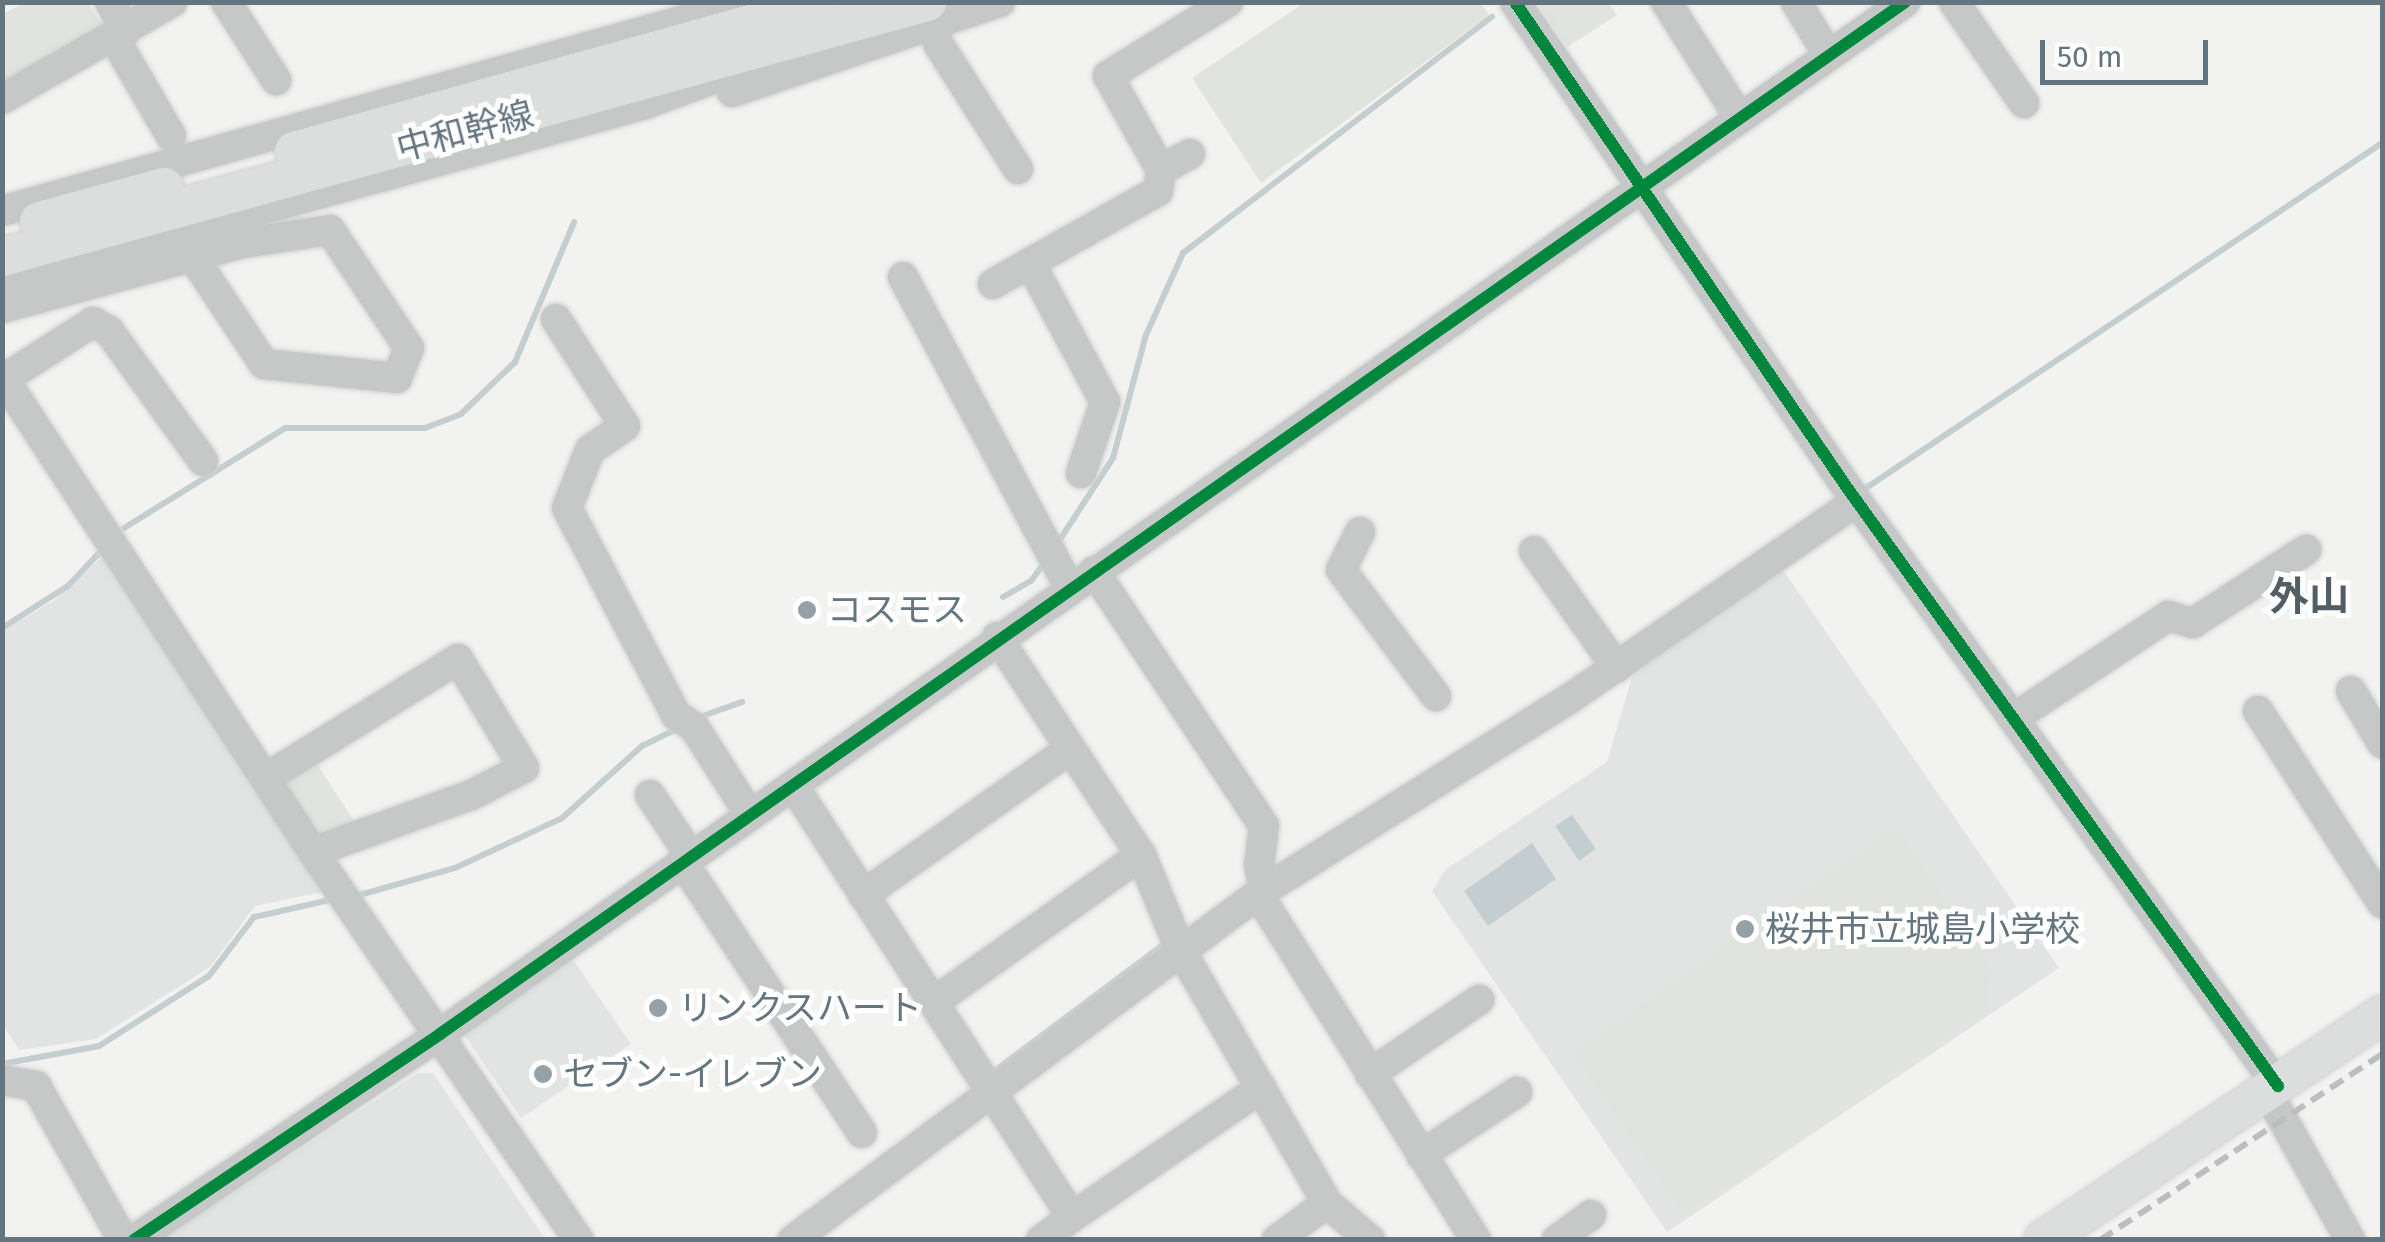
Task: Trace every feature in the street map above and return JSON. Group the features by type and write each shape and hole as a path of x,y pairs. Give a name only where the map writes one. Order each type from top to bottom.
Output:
{"main road":[{"name":"中和幹線","path":"2,230 844,12 930,12"},
{"name":"中和幹線","path":"2,257 844,12"},
{"path":"2044,1240 2382,1015"}],"street":[{"path":"110,2 120,34 171,136"},
{"path":"2,99 172,2"},
{"path":"226,2 276,80"},
{"path":"275,133 355,90 680,2"},
{"path":"2,211 749,2"},
{"path":"282,204 387,197 607,135 930,12 1000,2"},
{"path":"993,284 1158,191 1161,170 1108,76 1228,2"},
{"path":"1515,2 1855,499 2014,718 2273,1090 2350,1240"},
{"path":"1666,2 1740,117"},
{"path":"1796,2 1829,56"},
{"path":"134,1240 440,1034 997,637 1905,2"},
{"path":"1954,2 2024,103"},
{"path":"2,281 645,104 844,12"},
{"path":"930,12 938,45 1018,169"},
{"path":"1161,170 1190,154"},
{"path":"2,308 193,257 330,230 409,348 397,378 264,364 193,257"},
{"path":"1030,263 1105,402 1081,472"},
{"path":"904,278 1082,579 1264,826 1261,883 1370,1074 1476,1240"},
{"path":"556,319 625,426 590,450 567,508 685,721 750,815"},
{"path":"204,462 109,332 94,322 3,378 313,852 578,1240"},
{"path":"793,1240 984,1083 1176,937 1855,499"},
{"path":"1360,532 1342,570 1436,696"},
{"path":"2014,718 2168,616 2194,623 2306,550"},
{"path":"1534,552 1611,659"},
{"path":"997,637 1141,854 1176,937 1326,1204 1370,1240"},
{"path":"266,778 458,659 524,768 471,795 313,852"},
{"path":"2351,692 2382,744"},
{"path":"2258,711 2382,903"},
{"path":"863,895 1070,749"},
{"path":"793,784 1072,1217"},
{"path":"650,795 862,1133"},
{"path":"934,1002 1141,854"},
{"path":"1370,1074 1478,1000"},
{"path":"2,1080 36,1086 123,1240"},
{"path":"1040,1240 1261,1088"},
{"path":"1420,1156 1517,1092"},
{"path":"1277,1240 1326,1204"},
{"path":"1557,1240 1591,1214"}],"shaded area":[{"path":"25,3 88,3 104,28 3,87 2,14"},
{"path":"1304,3 1481,3 1489,15 1261,183 1192,78"},
{"path":"1537,3 1609,3 1617,15 1567,47"},
{"path":"102,557 326,891 255,906 210,967 96,1039 19,1050 3,1025 3,630 52,602"},
{"name":"桜井市立城島小学校","path":"1783,570 2059,968 1667,1232 1432,891 1445,870 1607,762 1635,667"},
{"path":"315,761 356,824 322,834 307,828 284,781"},
{"path":"1572,815 1596,849 1579,861 1555,826"},
{"path":"1896,826 1991,968 1986,1010 1684,1215 1573,1053"},
{"path":"1532,843 1556,879 1488,926 1464,891"},
{"path":"572,958 631,1044 521,1118 463,1033"},
{"path":"418,1073 433,1073 545,1239 161,1240"}],"waterway":[{"path":"1057,544 1113,458 1146,335 1183,253 1492,17"},
{"path":"1860,492 2382,143"},
{"path":"124,528 285,428 425,428 461,414 515,362 574,222"},
{"path":"2,628 68,586 98,554"},
{"path":"1003,597 1031,581 1044,563"},
{"path":"697,718 742,702"},
{"path":"356,896 455,868 562,818 642,746 677,729"},
{"path":"2,1064 99,1046 209,976 254,917 334,899"},
{"path":"992,1073 1166,943"}],"railway":[{"path":"2100,1240 2382,1054"}],"cycle path":[{"path":"1515,2 1848,489 2278,1086"},
{"path":"134,1240 440,1034 1905,2"}],"place":[{"name":"コスモス","path":"807,610"},
{"name":"桜井市立城島小学校","path":"1745,929"},
{"name":"リンクスハート","path":"658,1008"},
{"name":"セブン-イレブン","path":"543,1074"}],"district":[{"name":"外山","path":"2309,597"}]}
